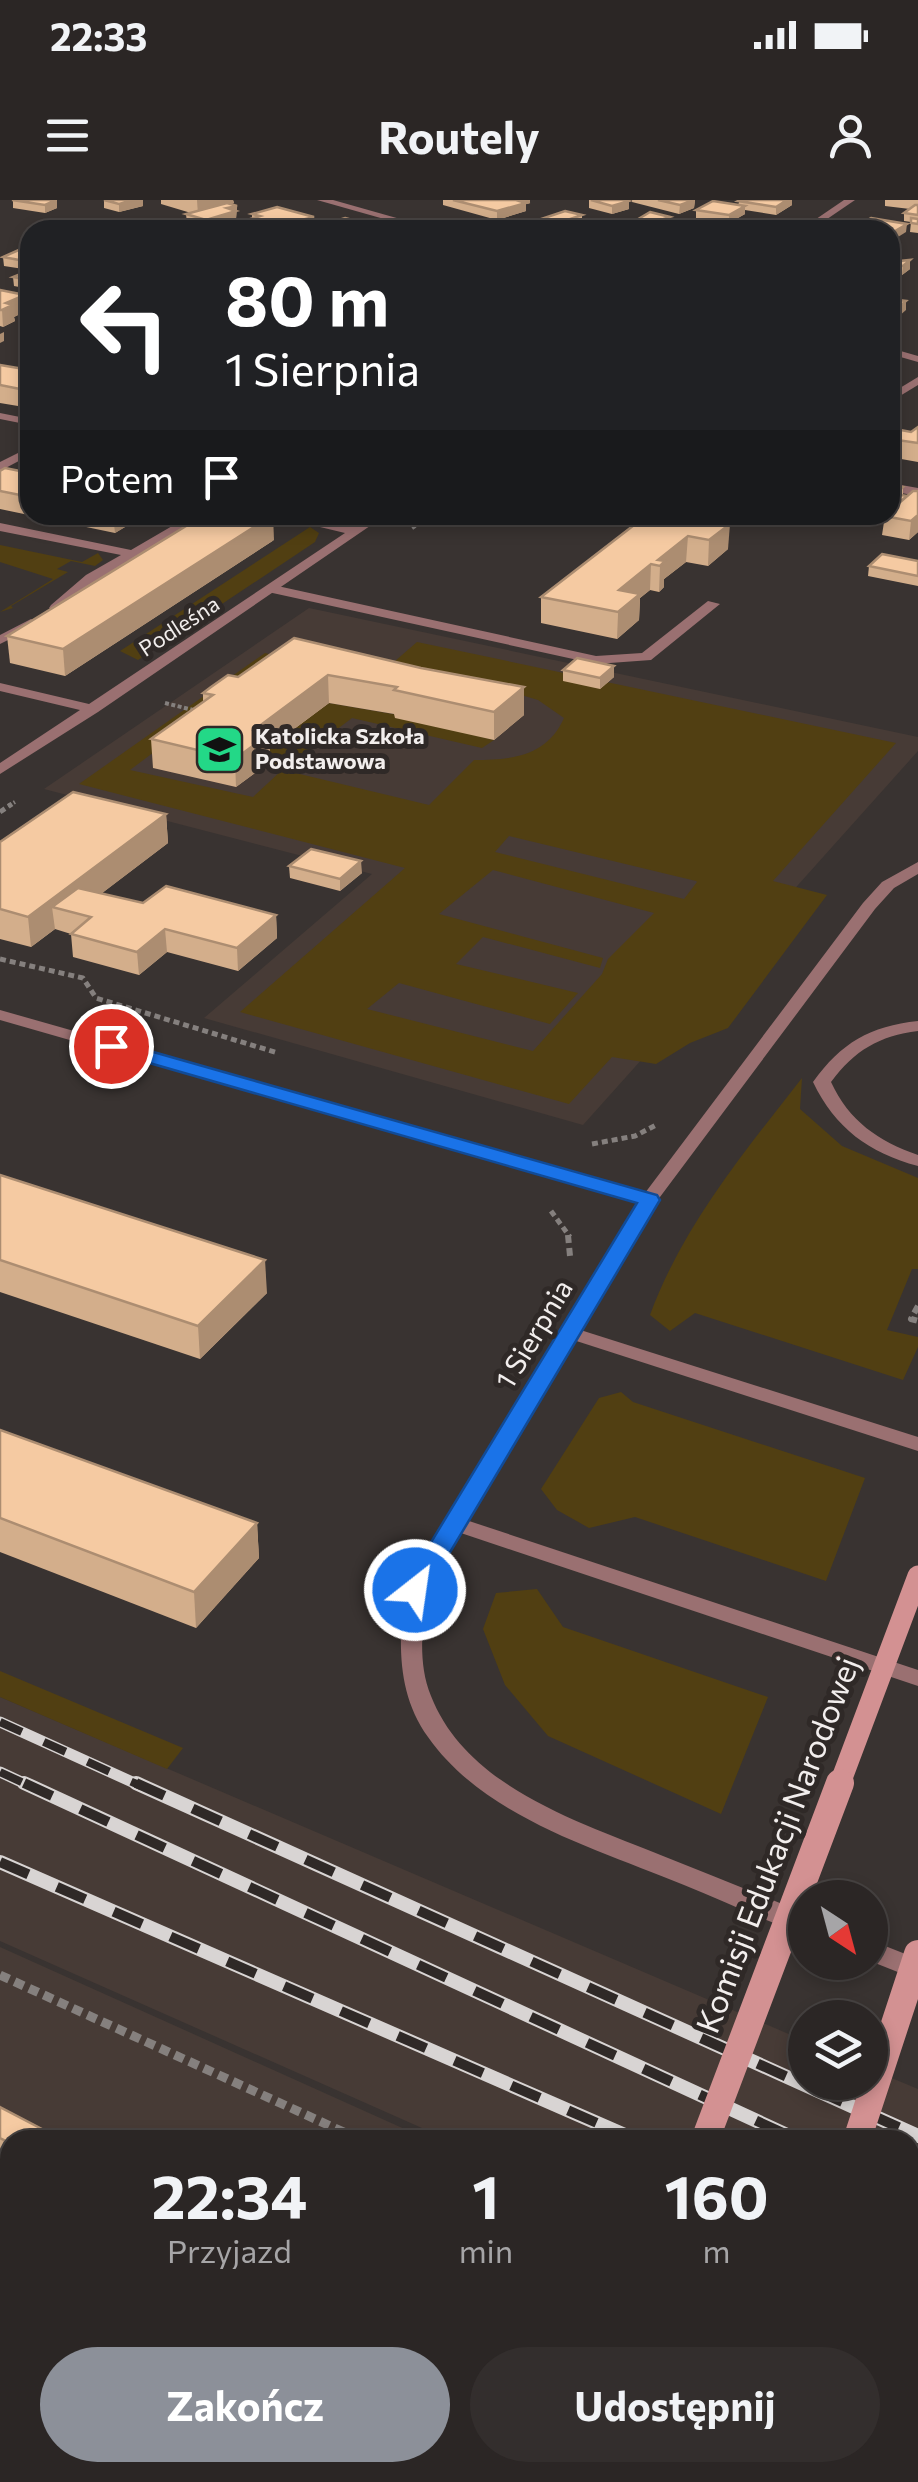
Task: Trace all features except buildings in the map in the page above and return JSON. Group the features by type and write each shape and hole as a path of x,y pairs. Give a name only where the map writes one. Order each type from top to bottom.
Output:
{"main road":[{"name":"Komisji Edukacji Narodowej","path":"709,2130 918,1576"},
{"path":"861,2130 918,1954"}],"street":[{"path":"322,200 397,220"},
{"path":"820,220 850,200"},
{"path":"0,640 69,600 91,578 183,525"},
{"path":"326,525 356,531"},
{"name":"Podleśna","path":"0,770 365,525"},
{"path":"0,527 132,554"},
{"path":"273,589 596,660 646,657 713,604"},
{"path":"0,687 92,708"},
{"name":"1 Sierpnia","path":"788,1917 547,1819 486,1782 444,1744 418,1698 408,1658 409,1620 415,1590 649,1200 869,906 888,885 918,867"},
{"path":"0,1015 649,1200"},
{"path":"918,1026 885,1029 846,1050 822,1082 832,1106 865,1140 918,1162"},
{"path":"571,1333 918,1444"},
{"path":"454,1523 918,1678"},
{"path":"888,1958 918,1970"}],"path":[{"path":"160,702 212,714"},
{"path":"0,959 83,978 96,998 281,1054"},
{"path":"574,1141 591,1144 635,1136 662,1121"},
{"path":"543,1206 556,1214 570,1238 570,1266"},
{"path":"918,1306 911,1319 918,1320"},
{"path":"0,1974 339,2130"}],"shaded area":[{"path":"310,527 319,533 315,542 138,660 120,651"},
{"path":"0,545 82,562 98,553 103,560 95,566 71,561 57,569 68,572 13,608 0,612 53,579 0,562"},
{"path":"309,608 918,737 918,751 583,1125 204,1018 372,874 44,789"},
{"path":"417,642 896,743 773,881 827,895 728,1028 690,1043 656,1064 612,1057 569,1104 240,1012 405,868 79,784 265,653 281,657 130,770 253,797 281,771 263,767 269,762 255,758 329,703 398,715 494,740 482,748 352,718 283,770 429,805 474,760 515,757 538,748 557,731 564,718 538,700 505,690 387,668","holes":["509,836 696,881 697,882 684,899 495,852","493,870 654,913 608,959 602,974 533,1051 367,1009 399,983 550,1024 578,993 456,964 483,937 600,968 603,958 439,914"]},
{"path":"802,1078 800,1109 842,1146 918,1178 918,1269 912,1269 887,1330 918,1337 918,1347 903,1380 695,1313 670,1331 650,1315 697,1221"},
{"path":"621,1392 633,1402 865,1478 826,1581 635,1517 589,1528 557,1510 541,1489 599,1398"},
{"path":"537,1589 563,1627 768,1697 721,1814 548,1736 505,1685 483,1629 496,1593"},
{"path":"0,1671 183,1748 167,1769 0,1697"},
{"path":"0,1697 788,2034 788,2100 888,2100 888,2076 918,2089 918,2130 426,2130 0,1941"},
{"path":"0,1947 407,2130 0,2130"}],"railway":[{"path":"0,1722 141,1786"},
{"path":"0,1772 30,1786"},
{"path":"24,1783 776,2130"},
{"path":"136,1783 905,2130"},
{"path":"0,1862 613,2130"}],"place":[{"name":"Katolicka Szkoła Podstawowa","path":"220,749"}],"route":[{"path":"111,1046 649,1200 415,1590"}]}
